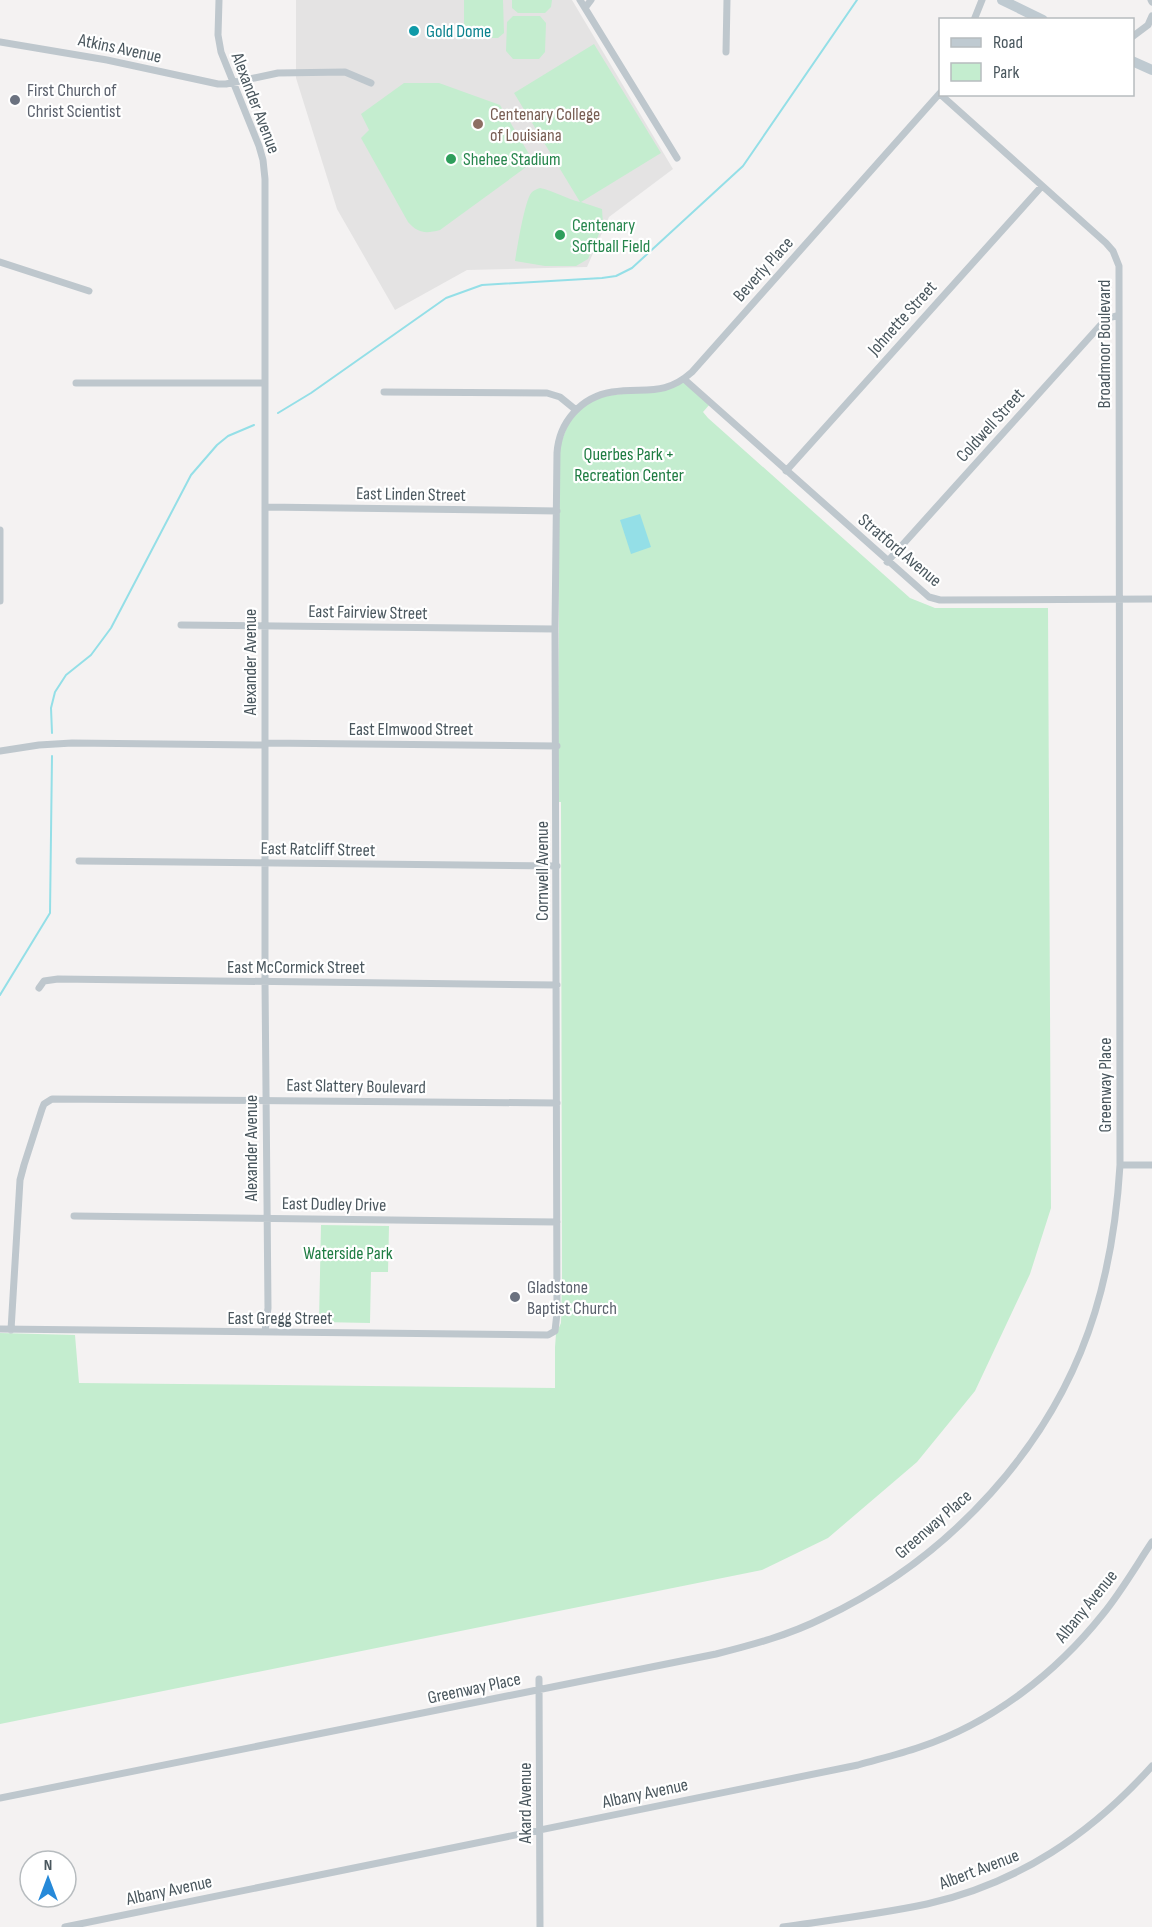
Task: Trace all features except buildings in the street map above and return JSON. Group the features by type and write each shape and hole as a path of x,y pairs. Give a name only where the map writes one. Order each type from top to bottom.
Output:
{"main road":[{"path":"1008,1 1039,18"},
{"path":"1134,61 1152,70"}],"street":[{"name":"Alexander Avenue","path":"219,0 219,46 259,147 264,167 265,982 268,1308 265,1332"},
{"path":"580,0 677,158"},
{"path":"585,8 591,0"},
{"path":"726,52 727,0"},
{"path":"975,18 982,0"},
{"path":"1134,36 1148,26 1152,16"},
{"name":"Atkins Avenue","path":"0,42 107,60 218,84 278,73 345,72 371,83"},
{"name":"Beverly Place","path":"576,410 585,403 610,393 656,390 684,379 939,95"},
{"name":"Broadmoor Boulevard","path":"942,96 1113,251 1119,266 1119,599"},
{"name":"Johnette Street","path":"786,471 1042,186"},
{"path":"0,262 89,291"},
{"name":"Coldwell Street","path":"887,561 1106,319 1119,315"},
{"name":"Stratford Avenue","path":"684,379 924,594 933,599 1152,599"},
{"path":"76,383 265,384"},
{"path":"384,392 547,393 560,397 576,410"},
{"name":"Cornwell Avenue","path":"550,1334 555,1331 557,1323 555,628 557,446 563,428 576,410"},
{"name":"East Linden Street","path":"265,507 557,511"},
{"path":"0,530 0,601"},
{"name":"Greenway Place","path":"0,1798 716,1654 784,1635 820,1620 867,1595 909,1566 952,1532 998,1486 1026,1451 1076,1362 1095,1313 1110,1255 1116,1219 1120,1165 1119,599"},
{"name":"East Fairview Street","path":"181,625 555,628"},
{"name":"East Elmwood Street","path":"0,751 72,742 557,746"},
{"name":"East Ratcliff Street","path":"79,861 557,866"},
{"name":"East McCormick Street","path":"39,988 44,981 58,979 557,985"},
{"name":"East Slattery Boulevard","path":"11,1330 22,1172 42,1109 48,1101 55,1099 557,1103"},
{"path":"1120,1165 1152,1165"},
{"name":"East Dudley Drive","path":"74,1216 557,1222"},
{"name":"East Gregg Street","path":"0,1329 550,1334"},
{"name":"Albany Avenue","path":"65,1927 858,1765 921,1747 981,1719 1023,1692 1073,1648 1105,1612 1152,1542"},
{"name":"Akard Avenue","path":"539,1679 540,1927"},
{"name":"Albert Avenue","path":"783,1927 929,1903 962,1894 1010,1876 1059,1849 1084,1831 1108,1811 1152,1766"}],"shaded area":[{"name":"Centenary College of Louisiana","path":"296,0 572,0 673,169 609,217 587,267 467,270 395,310 337,209 296,78"}],"green space":[{"path":"464,0 503,0 504,33 498,38 469,38 464,32"},
{"path":"512,0 552,0 551,7 545,13 518,13 512,8"},
{"path":"513,16 540,16 546,23 545,52 539,59 513,59 506,51 507,22"},
{"path":"594,44 661,153 581,202 602,209 603,224 588,259 576,266 545,266 515,261 524,213 532,192 540,188 580,202 514,93"},
{"name":"Shehee Stadium","path":"404,83 439,83 500,105 529,154 529,165 440,230 426,232 415,228 408,222 361,138 369,130 361,114"},
{"name":"Querbes Park + Recreation Center","path":"684,379 710,404 703,412 708,418 910,598 935,608 1048,608 1051,1208 1030,1274 975,1391 917,1462 828,1538 762,1570 0,1724 0,1333 75,1335 79,1383 555,1388 555,1347 556,1334 561,1323 562,1279 561,802 557,802 559,624 557,453 572,414 596,397 647,391"},
{"name":"Waterside Park","path":"321,1225 389,1226 388,1272 371,1272 370,1323 319,1322"}],"water":[{"path":"640,514 651,547 631,554 620,520"}],"waterway":[{"path":"278,413 311,393 446,298 482,285 602,278 616,276 632,268 743,166 857,0"},
{"path":"52,733 51,708 55,692 66,675 91,655 111,628 191,475 228,436 254,425"},
{"path":"0,995 50,913 52,756"}],"place":[{"name":"Gold Dome","path":"414,31"},
{"name":"First Church of Christ Scientist","path":"15,100"},
{"name":"Centenary College of Louisiana","path":"478,124"},
{"name":"Shehee Stadium","path":"451,159"},
{"name":"Centenary Softball Field","path":"560,235"},
{"name":"Gladstone Baptist Church","path":"515,1297"}]}
